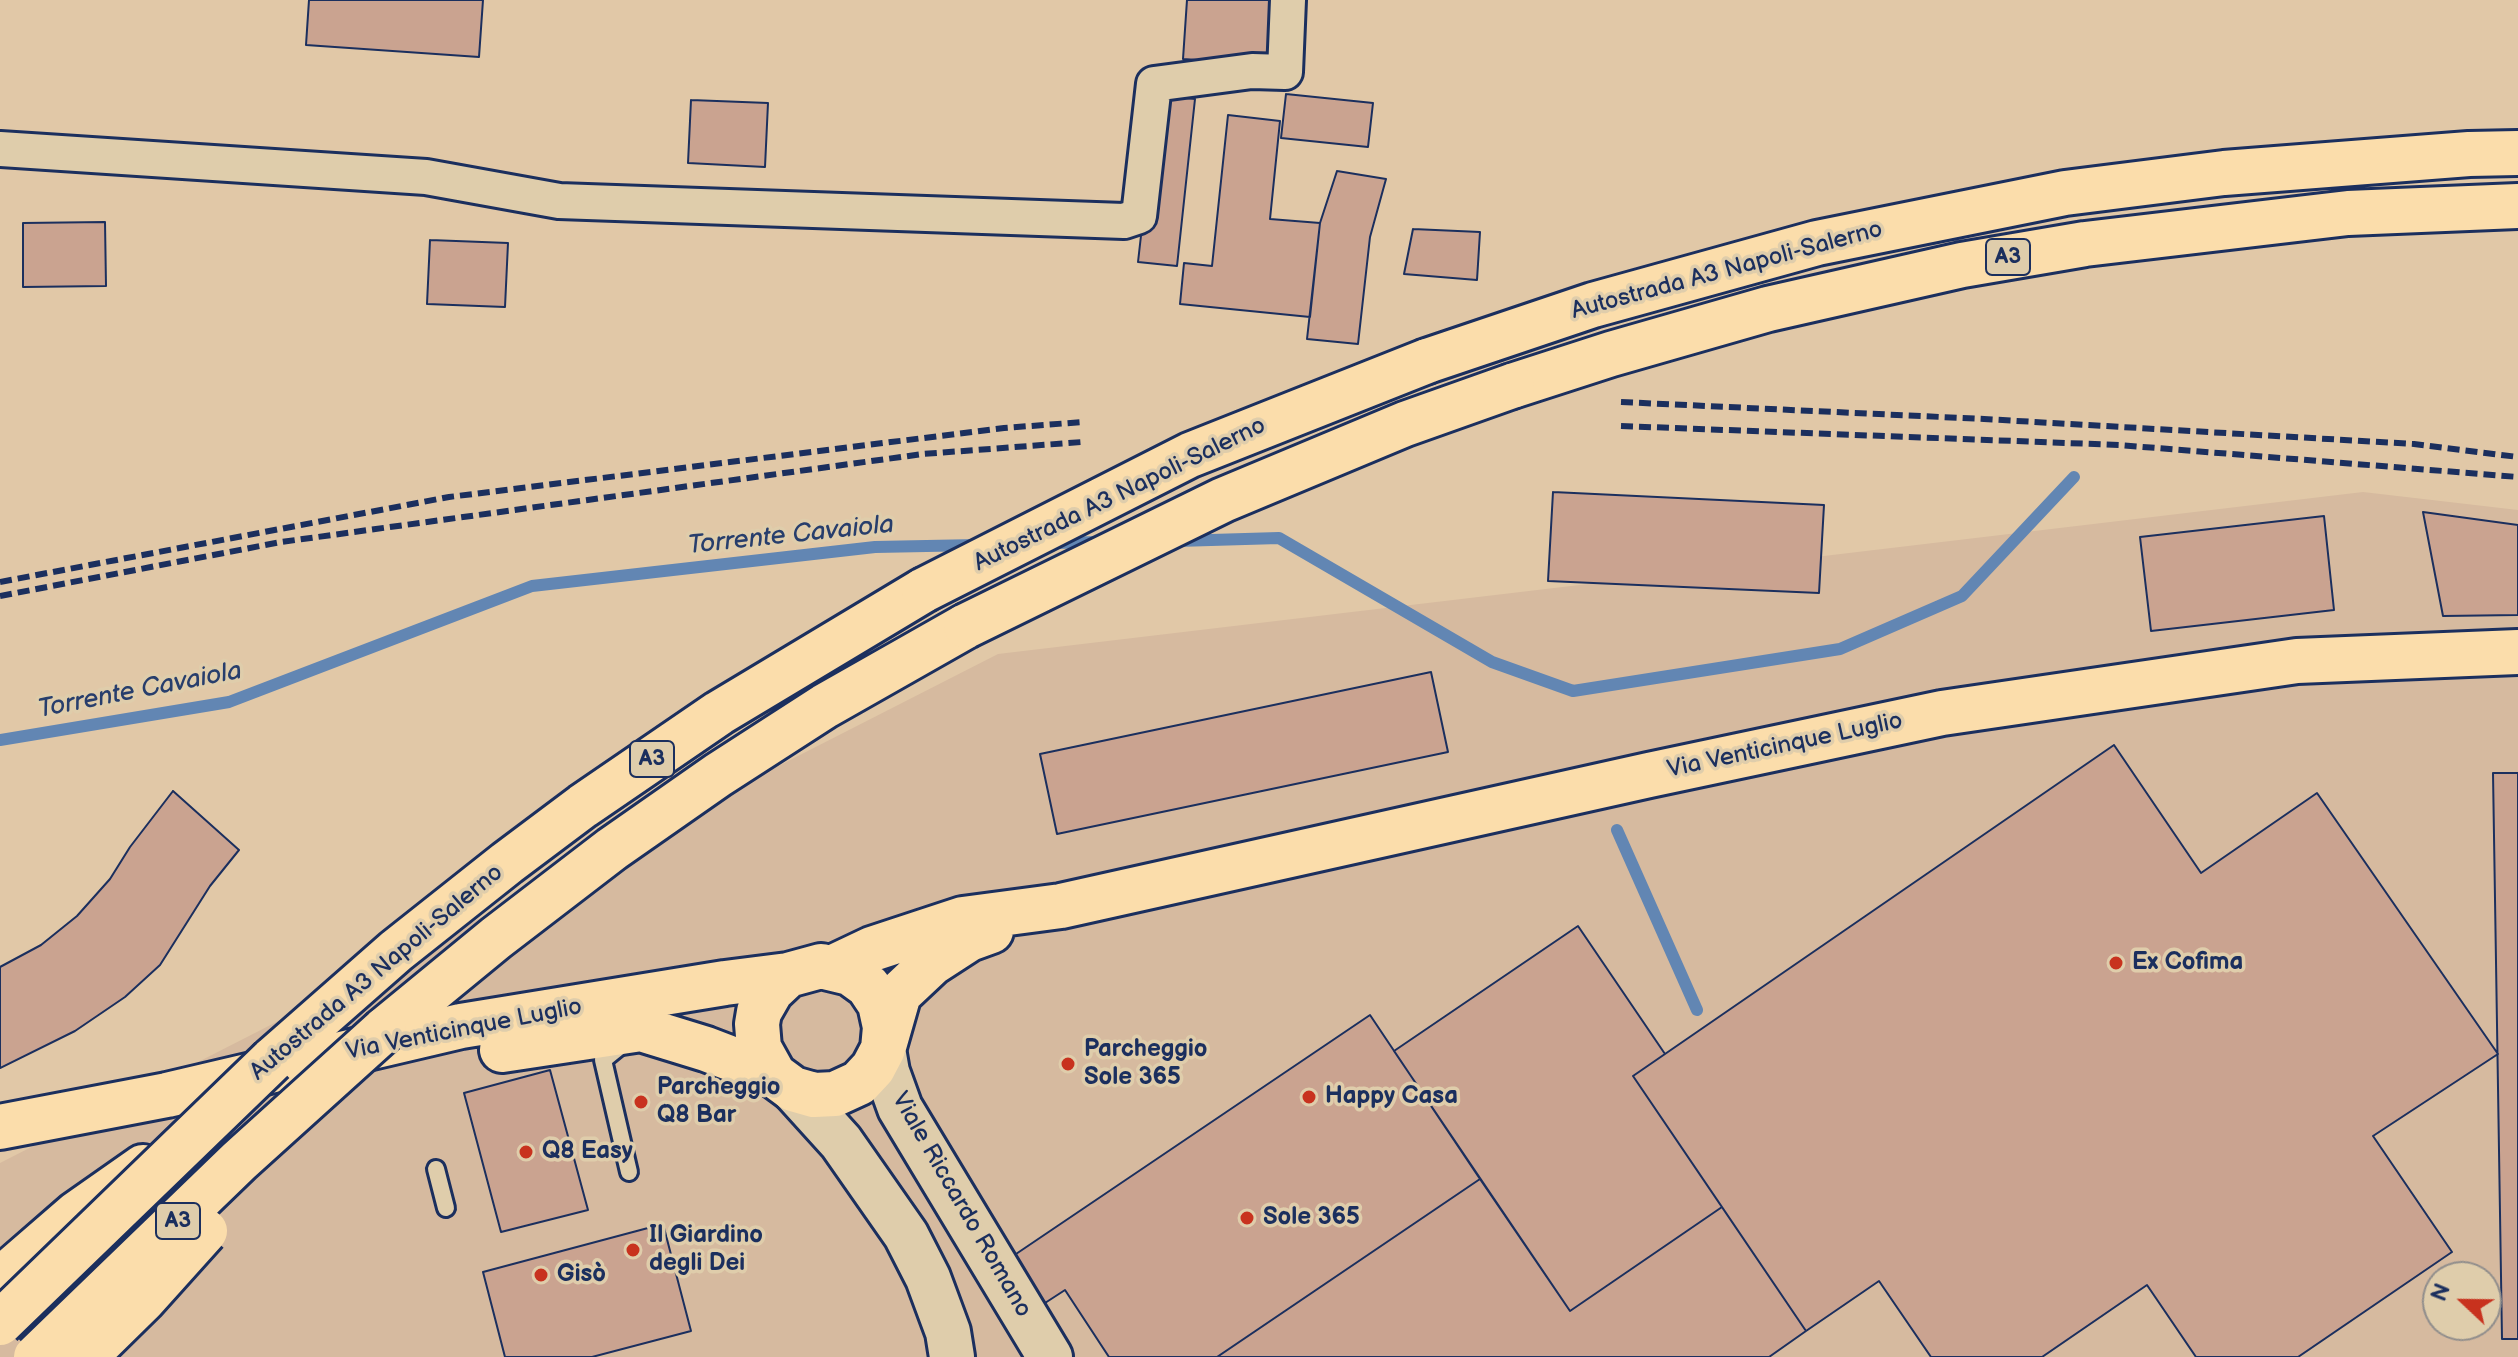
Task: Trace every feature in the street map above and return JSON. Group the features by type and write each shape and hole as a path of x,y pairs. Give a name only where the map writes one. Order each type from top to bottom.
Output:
{"main road":[{"name":"Autostrada A3 Napoli-Salerno","path":"0,1323 204,1125 396,951 558,825 719,713 924,590 1190,455 1427,361 1593,305 1817,243 2065,193 2224,173 2518,153"},
{"name":"Autostrada A3 Napoli-Salerno","path":"36,1357 326,1081 496,938 612,849 825,706 966,626 1223,500 1405,424 1512,386 1768,309 1962,265 2085,244 2334,215 2518,206"},
{"name":"Via Venticinque Luglio","path":"0,1127 167,1095 461,1026 788,975 821,966 834,967 872,949 963,919 1061,906 1942,713 2297,661 2518,652"},
{"name":"Via Venticinque Luglio","path":"0,1153 157,1126 456,1057 641,1029 706,1049 814,1095 835,1094 859,1083 873,1068 883,1049 899,994 932,963 969,939 1061,906"},
{"path":"834,967 850,973 868,986 880,1004 885,1027 883,1049"},
{"path":"788,975 771,991 759,1012 759,1048 784,1082 841,1142 906,1235 928,1278 948,1332 952,1357"},
{"name":"Viale Riccardo Romano","path":"883,1049 887,1072 900,1108 1050,1357"},
{"path":"85,1357 143,1300 244,1186 326,1081"},
{"name":"A3","path":"0,1280 76,1214 204,1125"}],"street":[{"path":"0,149 426,177 559,201 1124,221 1139,216 1154,84 1252,71 1285,72 1288,0"}],"lane":[{"path":"629,1172 603,1060 641,1029"},
{"path":"436,1169 446,1208"}],"shaded area":[{"path":"2363,492 2518,510 2518,1357 0,1357 0,1163 998,654"}],"building":[{"path":"309,0 483,0 479,57 306,45"},
{"path":"1187,0 1276,0 1272,65 1183,59"},
{"path":"1286,94 1373,103 1368,147 1281,138"},
{"path":"1157,95 1195,99 1177,266 1138,262"},
{"path":"691,100 768,103 765,167 688,163"},
{"path":"1228,115 1280,121 1270,219 1320,223 1310,317 1180,304 1184,263 1212,266"},
{"path":"1337,171 1386,179 1370,237 1358,344 1307,339 1320,223"},
{"path":"105,222 106,286 23,287 23,223"},
{"path":"1413,229 1480,232 1477,280 1404,274"},
{"path":"430,240 508,243 505,307 427,304"},
{"path":"1553,492 1824,505 1819,593 1548,581"},
{"path":"2423,512 2518,525 2518,615 2443,616"},
{"path":"2324,516 2334,610 2151,631 2140,537"},
{"path":"1431,672 1448,752 1057,834 1040,754"},
{"name":"Ex Cofima","path":"2114,745 2201,873 2317,793 2498,1054 2373,1136 2452,1252 2439,1261 2422,1261 2422,1272 2298,1357 2196,1357 2147,1285 2042,1357 1931,1357 1879,1281 1806,1331 1633,1076"},
{"path":"2493,773 2518,773 2518,1339 2502,1339"},
{"path":"173,791 239,850 210,886 160,965 125,997 75,1031 0,1068 0,967 41,945 77,916 110,879"},
{"path":"1578,926 1665,1054 1633,1076 1722,1207 1570,1311 1394,1051"},
{"name":"Sole 365","path":"1370,1015 1480,1179 1217,1357 1109,1357 1065,1290 1045,1303 1013,1256"},
{"name":"Q8 Easy","path":"550,1070 588,1210 501,1232 464,1093"},
{"path":"1480,1179 1570,1311 1722,1207 1806,1331 1769,1357 1217,1357"},
{"path":"663,1224 691,1331 592,1357 505,1357 483,1272"}],"waterway":[{"path":"1177,541 1279,538 1492,662 1573,691 1840,649 1962,596 2074,477"},
{"name":"Torrente Cavaiola","path":"1053,543 1102,542"},
{"name":"Torrente Cavaiola","path":"0,740 229,702 532,586 875,547 978,545"},
{"path":"1617,830 1697,1010"}],"railway":[{"path":"1621,402 2414,444 2518,457"},
{"path":"0,582 449,497 1004,428 1083,422"},
{"path":"1621,426 2119,445 2518,477"},
{"path":"0,596 281,542 923,454 1082,442"}],"place":[{"name":"Ex Cofima","path":"2116,963"},
{"name":"Parcheggio Sole 365","path":"1068,1064"},
{"name":"Happy Casa","path":"1309,1097"},
{"name":"Parcheggio Q8 Bar","path":"641,1102"},
{"name":"Q8 Easy","path":"526,1152"},
{"name":"Sole 365","path":"1247,1218"},
{"name":"Il Giardino degli Dei","path":"633,1250"},
{"name":"Gisò","path":"541,1275"}]}
